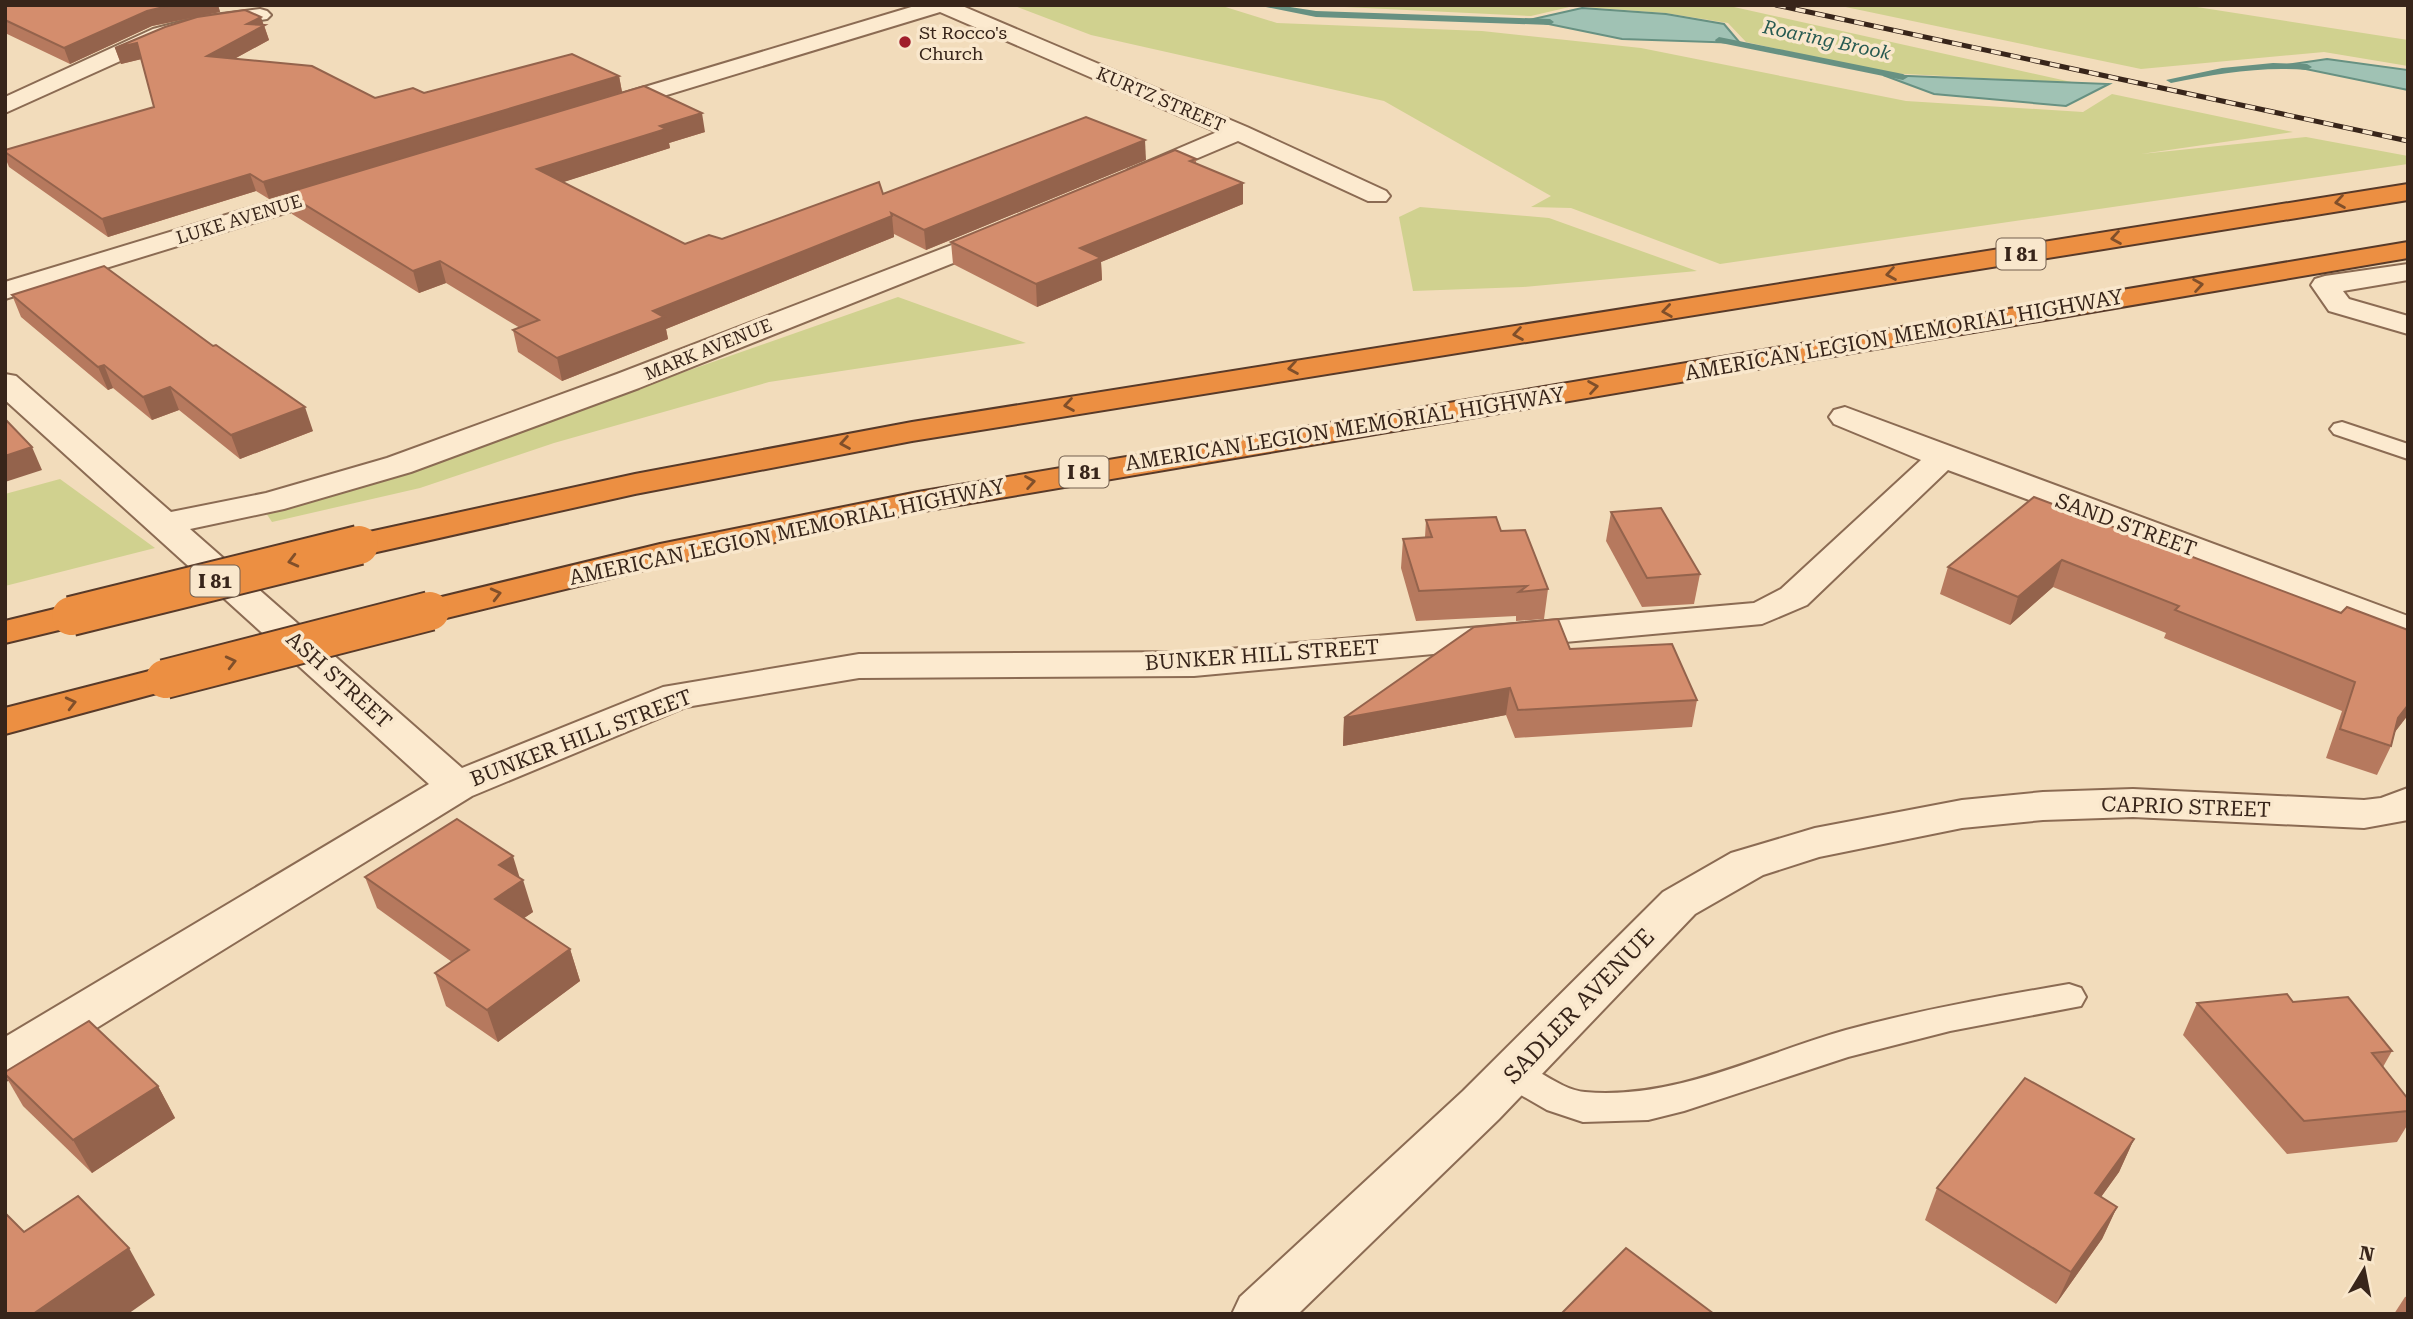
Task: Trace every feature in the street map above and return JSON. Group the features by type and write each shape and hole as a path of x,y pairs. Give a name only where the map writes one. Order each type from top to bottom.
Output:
{"highway":[{"name":"I 81","path":"5,632 359,545 666,476 840,443 2408,192"},
{"name":"AMERICAN LEGION MEMORIAL HIGHWAY","path":"5,721 430,611 648,558 918,502 2408,250"}],"street":[{"path":"580,114 941,5"},
{"name":"KURTZ STREET","path":"941,5 1238,132 1377,196"},
{"path":"5,106 161,34 221,19 260,15"},
{"path":"1114,186 1238,132"},
{"name":"LUKE AVENUE","path":"5,291 366,180"},
{"name":"MARK AVENUE","path":"164,524 272,502 399,465 628,381 1027,223"},
{"path":"2408,272 2325,285 2339,305 2408,325"},
{"name":"ASH STREET","path":"5,383 457,786"},
{"name":"SAND STREET","path":"1845,417 1943,457 2408,629"},
{"name":"BUNKER HILL STREET","path":"457,786 677,696 859,666 1194,664 1762,613 1794,597 1943,457"},
{"path":"5,1061 457,786"},
{"name":"CAPRIO STREET","path":"1962,814 2043,806 2133,803 2364,814 2390,811 2408,802"},
{"name":"SADLER AVENUE","path":"1260,1314 1513,1073 1679,903 1747,864 1815,843 1962,814"}],"lane":[{"path":"2342,429 2408,452"},
{"path":"1513,1073 1560,1100 1583,1107 1648,1105 1684,1097 1846,1045 1951,1018 2069,997"}],"green space":[{"path":"1012,5 1219,5 1277,23 1482,31 1641,48 1906,101 2083,112 2112,94 2293,132 2141,154 2306,137 2408,156 2408,164 1720,264 1571,208 1531,207 1551,196 1384,101 1091,35"},
{"path":"1303,5 1578,5 1531,16"},
{"path":"1725,5 2076,83 1887,73 1746,42 1728,23 1665,13 1585,7"},
{"path":"1836,5 2184,5 2408,40 2408,66 2324,52 2141,69"},
{"path":"1420,207 1549,218 1697,271 1523,287 1413,291 1399,217"},
{"path":"898,297 1026,343 769,382 554,443 420,488 272,522 264,510 413,467"},
{"path":"60,479 155,548 5,586 5,494"}],"shaded area":[{"path":"1582,8 1666,14 1724,24 1740,43 1622,39 1529,20"},
{"path":"2327,59 2408,70 2408,90 2286,65"},
{"path":"1883,75 2109,84 2066,106 1934,94"}],"building":[{"path":"5,5 172,5 147,11 64,48 5,20"},
{"path":"245,10 261,17 247,24 265,25 207,56 312,66 375,98 413,88 424,93 572,54 619,76 263,182 250,174 102,219 5,152 154,107 137,43 115,48 197,17"},
{"path":"644,86 702,113 660,126 666,129 537,169 685,244 709,235 722,239 879,182 883,194 1086,117 1145,140 924,230 891,213 892,216 653,311 664,317 557,358 513,330 539,320 440,261 413,271 286,193"},
{"path":"1175,150 1196,159 1190,161 1243,183 1080,248 1101,258 1036,284 951,242"},
{"path":"104,266 213,346 216,345 305,407 231,435 170,387 143,397 104,365 98,367 12,295"},
{"path":"5,419 32,447 5,456"},
{"path":"2034,497 2341,613 2347,607 2408,630 2408,705 2398,718 2391,746 2340,729 2355,682 2175,610 2179,606 2062,560 2018,597 1948,567"},
{"path":"1661,508 1700,574 1647,578 1611,512"},
{"path":"1496,517 1501,531 1525,530 1548,589 1519,592 1527,586 1419,591 1403,539 1432,537 1426,520"},
{"path":"1558,619 1570,649 1672,644 1697,700 1518,710 1510,688 1344,718 1474,627"},
{"path":"457,819 513,856 499,865 523,880 495,899 570,949 487,1010 435,973 469,950 365,877"},
{"path":"2287,994 2293,1002 2348,997 2392,1051 2372,1053 2408,1099 2408,1111 2304,1121 2197,1003"},
{"path":"89,1021 158,1086 73,1140 5,1072"},
{"path":"2025,1078 2134,1139 2095,1193 2117,1207 2071,1272 1937,1188"},
{"path":"78,1196 129,1248 33,1314 5,1314 5,1213 24,1232"},
{"path":"1626,1248 1714,1314 1561,1314"}],"waterway":[{"name":"Roaring Brook","path":"1260,5 1316,14 1550,22"},
{"name":"Roaring Brook","path":"1719,40 1903,77"},
{"name":"Roaring Brook","path":"2171,80 2256,67 2307,67"}],"railway":[{"path":"1776,5 2408,141"}],"place":[{"name":"St Rocco's Church","path":"905,42"}]}
